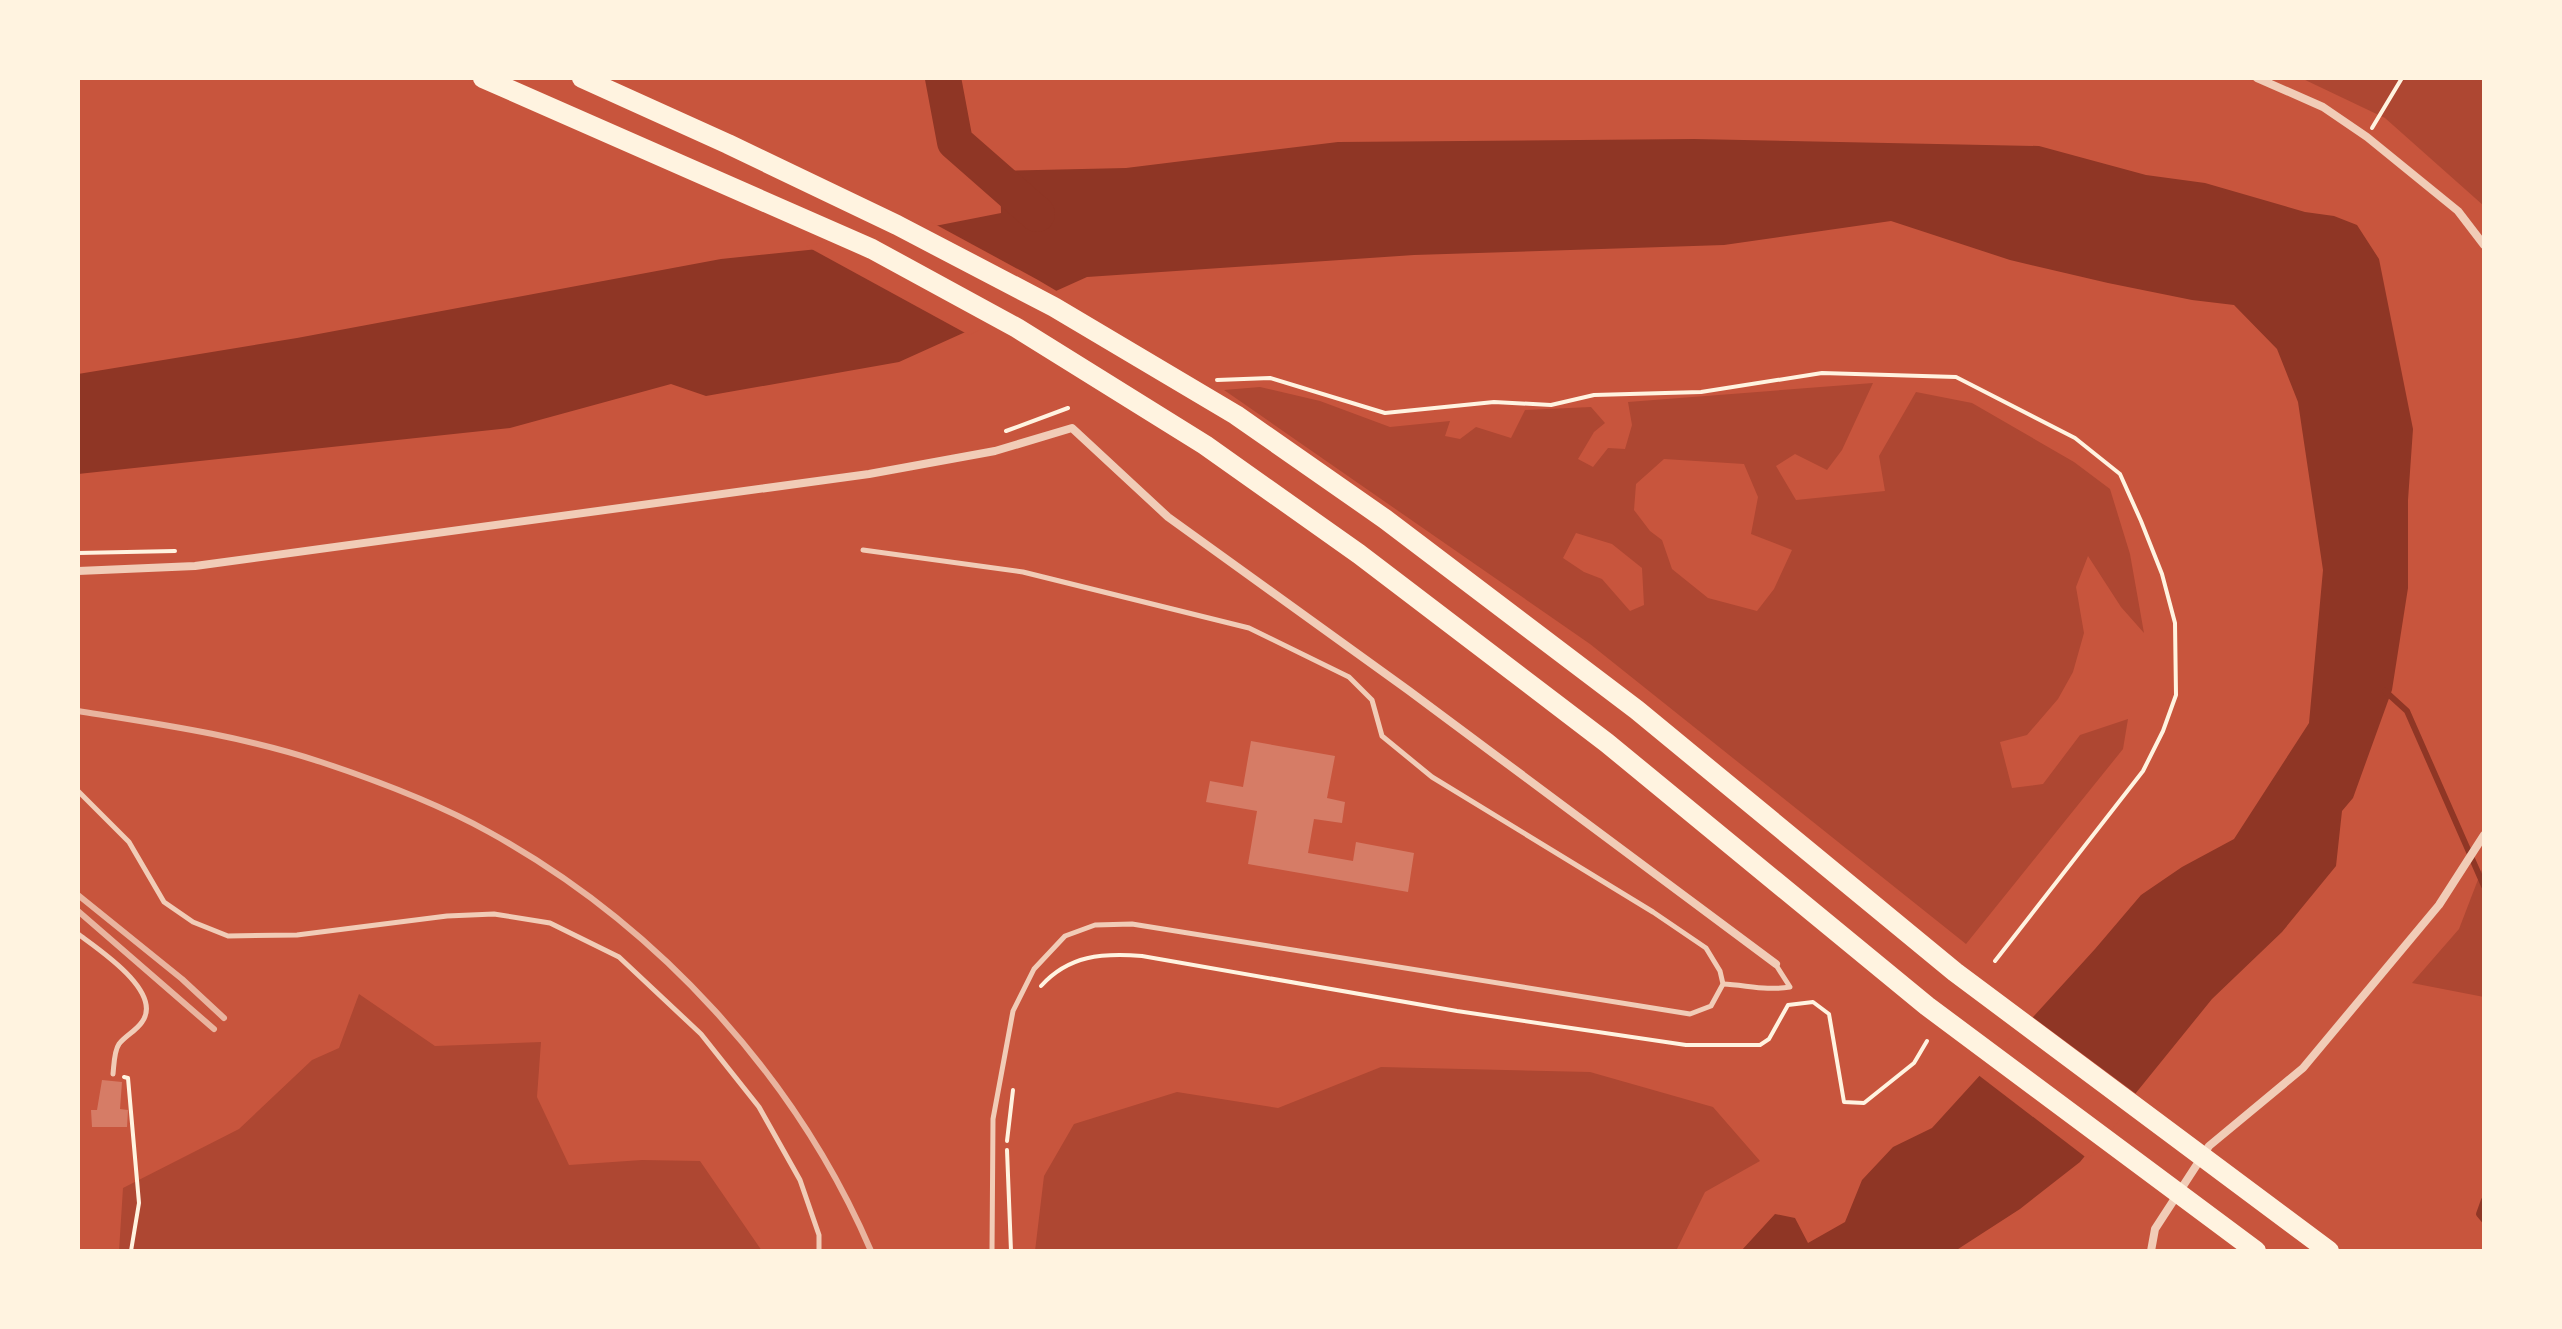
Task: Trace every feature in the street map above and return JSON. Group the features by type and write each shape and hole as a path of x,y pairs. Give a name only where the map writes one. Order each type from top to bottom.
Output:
{"highway":[{"path":"483,78 681,163 885,256 1017,328 1205,445 1359,554 1607,743 1927,1006 2256,1251"},
{"path":"582,78 897,225 1041,300 1236,415 1385,519 1637,710 1955,972 2329,1251"}],"street":[{"path":"2257,78 2323,107 2367,137 2458,211 2484,245"},
{"path":"78,571 195,566 869,474 995,451 1072,428 1168,517 1408,690 1776,964"},
{"path":"2151,1251 2155,1229 2209,1146 2303,1068 2439,905 2474,855 2484,835"}],"lane":[{"path":"863,550 1038,576 1249,628 1318,660 1349,677 1372,700 1382,736 1403,755 1432,777 1653,912 1706,948 1720,971 1723,984 1711,1006 1690,1014 1132,924 1095,925 1065,936 1034,969 1013,1011 993,1119 992,1251"},
{"path":"78,791 129,842 164,902 193,922 228,936 297,935 447,916 494,914 550,923 619,957 701,1034 759,1107 800,1180 819,1235 819,1251"},
{"path":"78,934 118,965 142,992 147,1008 144,1021 117,1046 113,1074"},
{"path":"1723,984 1750,985 1771,991 1790,987 1776,964"}],"path":[{"path":"2367,137 2402,78"},
{"path":"1214,380 1270,378 1385,413 1494,402 1551,405 1594,395 1701,392 1822,373 1956,377 2075,438 2120,474 2162,574 2175,623 2176,695 2163,731 2143,771 1995,961"},
{"path":"1036,993 1064,966 1081,958 1111,954 1142,956 1457,1011 1686,1045 1747,1047 1760,1045 1769,1039 1788,1005 1813,1002 1829,1014 1844,1102 1864,1103 1885,1083 1914,1063 1927,1041"},
{"path":"113,1074 128,1078 139,1203 131,1251"},
{"path":"1011,1251 1007,1143 1014,1081"}],"shaded area":[{"path":"2301,78 2484,78 2484,206 2385,118"},
{"path":"1694,139 2039,146 2146,175 2205,183 2305,212 2334,216 2357,225 2379,259 2413,429 2408,500 2408,588 2392,690 2353,798 2342,811 2336,866 2282,932 2212,999 2080,1162 2020,1209 1955,1251 1741,1251 1775,1214 1795,1218 1808,1243 1845,1222 1862,1180 1893,1147 1932,1128 2141,895 2182,867 2234,839 2309,723 2323,570 2298,402 2277,349 2234,305 2192,300 2010,260 1891,221 1724,245 1414,255 1087,277 899,362 706,396 671,384 510,428 78,474 78,374 297,338 721,259 818,249 1001,213 1000,171 1126,168 1338,142"},
{"path":"1873,383 1842,450 1827,470 1795,454 1776,466 1796,500 1885,491 1879,456 1916,392 1972,403 2074,462 2110,489 2130,554 2144,633 2121,607 2088,556 2076,587 2084,633 2073,672 2058,699 2027,735 2000,742 2012,788 2043,784 2080,735 2128,719 2123,749 1966,944 1590,644 1224,390 1260,387 1320,401 1390,427 1450,421 1445,436 1460,439 1476,427 1511,438 1525,410 1591,407 1605,423 1594,432 1578,459 1593,467 1608,448 1625,449 1632,425 1628,402","holes":["1664,459 1744,464 1758,497 1751,534 1792,550 1774,589 1757,611 1708,598 1672,569 1662,540 1650,531 1634,510 1636,484","1576,533 1612,544 1642,568 1644,605 1630,611 1602,579 1563,558"]},
{"path":"2484,864 2484,997 2412,983 2459,929"},
{"path":"359,994 435,1046 541,1042 537,1097 569,1165 642,1160 700,1161 762,1251 119,1251 123,1188 239,1129 312,1060 339,1048"},
{"path":"1381,1067 1590,1072 1713,1107 1760,1161 1705,1192 1676,1251 1035,1251 1044,1176 1074,1124 1177,1092 1278,1108"}],"pier":[{"path":"931,222 1060,293 969,335 806,246"},
{"path":"2030,1015 2139,1096 2088,1159 1977,1074"}],"building":[{"path":"1251,741 1335,756 1327,798 1345,802 1342,823 1314,819 1308,853 1353,861 1356,842 1414,853 1408,892 1248,864 1257,811 1206,802 1210,781 1243,787"},
{"path":"102,1080 122,1082 120,1109 128,1110 127,1127 92,1127 91,1110 97,1110"}],"waterway":[{"path":"943,78 955,142 1037,214"},
{"path":"2385,691 2407,711 2484,886"},
{"path":"2484,1200 2479,1214 2484,1220"}],"railway":[{"path":"78,711 231,738 321,762 449,812 550,869 609,912 663,959 714,1010 761,1066 803,1125 840,1187 871,1251"},
{"path":"78,895 182,979 224,1018"},
{"path":"78,911 214,1029"}]}
